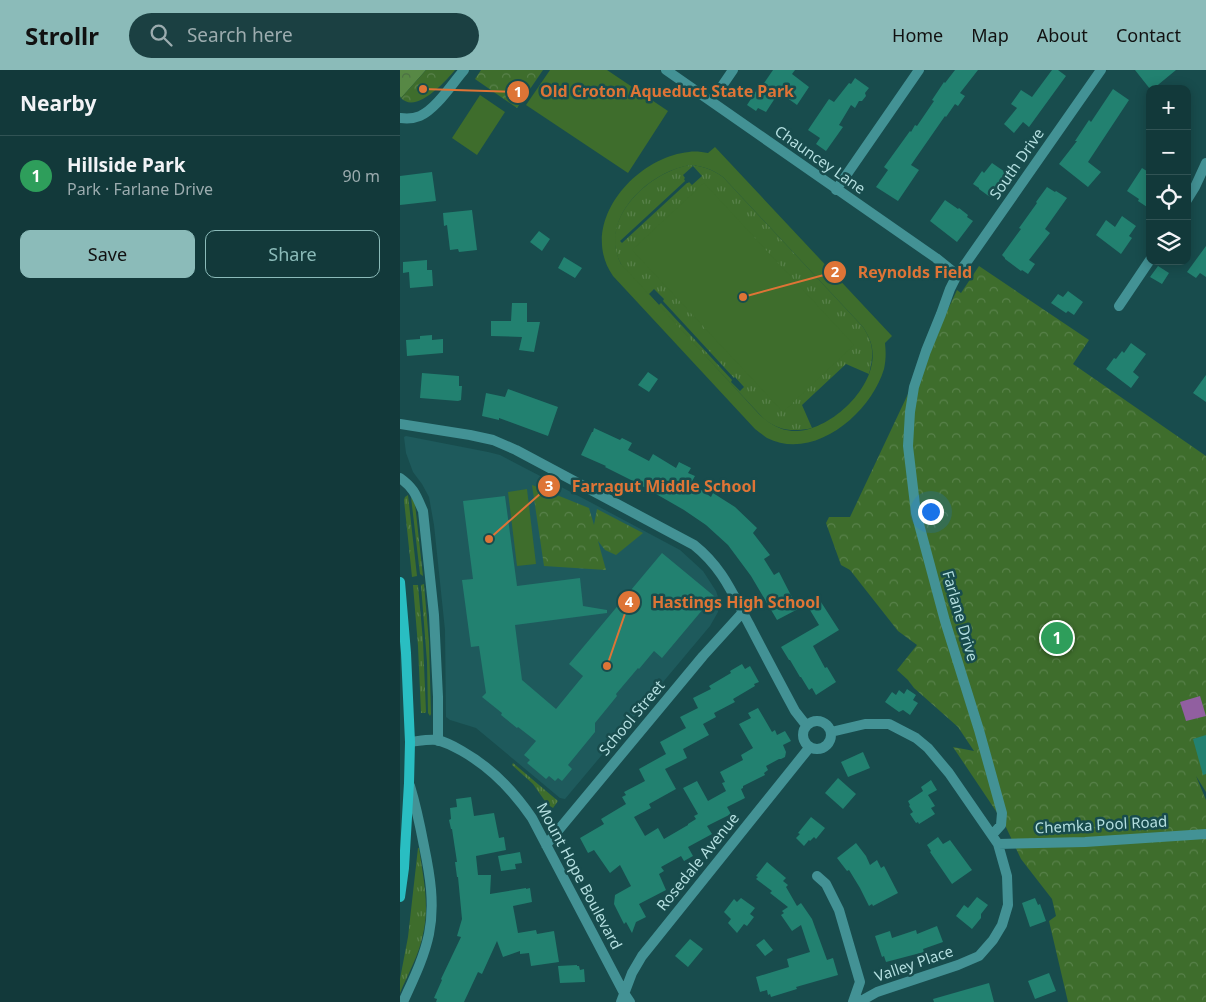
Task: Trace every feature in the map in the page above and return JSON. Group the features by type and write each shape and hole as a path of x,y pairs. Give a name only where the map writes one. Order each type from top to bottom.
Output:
{"main road":[{"path":"400,582 410,742 404,868 400,897"}],"street":[{"path":"400,118 410,119 426,113 436,104 464,70"},
{"name":"Chauncey Lane","path":"666,70 936,258 957,275"},
{"path":"722,86 733,70"},
{"path":"836,190 919,70"},
{"name":"South Drive","path":"957,275 1101,70"},
{"path":"1191,194 1206,163"},
{"path":"1119,306 1147,265"},
{"name":"Farlane Drive","path":"957,275 926,351 914,387 908,446 916,513 945,621 979,730 1002,813 1001,825 995,839"},
{"path":"400,424 493,440 516,450 684,538 705,554 729,585 795,711 806,725"},
{"path":"400,478 410,486 417,496 423,511 434,615 438,741"},
{"name":"School Street","path":"546,844 742,612"},
{"path":"814,721 828,725 831,732 830,742 823,748 809,748 804,742 804,728 814,721"},
{"path":"831,732 864,724 888,724 916,738 928,748 949,774 995,839"},
{"name":"Mount Hope Boulevard","path":"410,742 438,741 456,748 478,760 502,780 522,803 546,844 623,997 630,1002"},
{"name":"Rosedale Avenue","path":"623,997 632,973 642,956 809,748"},
{"path":"403,1002 421,962 429,935 432,916 430,876 417,810 409,783"},
{"name":"Chemka Pool Road","path":"995,839 1085,842 1206,834"},
{"name":"Valley Place","path":"859,1002 876,992 958,965 979,956 993,940 1002,925 1008,905 1007,876 995,839"},
{"path":"818,876 826,884 839,910 860,982 853,1002"}],"shaded area":[{"path":"404,437 500,455 680,550 703,571 716,591 719,600 718,612 710,626 565,799 560,798 476,728 446,717 445,630 434,525 429,497 413,472 406,453"},
{"path":"1200,696 1206,716 1186,721 1180,702"}],"green space":[{"path":"400,70 426,70 401,98 400,96"},
{"path":"426,70 455,70 444,82 422,99 407,102 401,98"},
{"path":"481,70 543,70 517,108 475,79"},
{"path":"550,70 607,70 668,111 628,173 526,105"},
{"path":"480,95 505,112 477,155 452,138"},
{"path":"715,147 892,336 885,343 884,369 877,386 867,402 838,429 821,438 803,444 785,444 767,438 755,429 613,276 604,256 602,235 607,215 617,196 632,180 649,166 669,157 691,152 708,153","holes":["690,165 703,167 723,177 863,327 869,337 872,348 872,363 868,377 860,391 848,404 835,416 821,424 806,430 792,431 778,428 766,420 621,264 616,247 616,231 622,215 631,200 658,177 674,169"]},
{"path":"695,165 711,170 723,177 867,333 872,349 869,374 846,364 802,405 812,428 787,430 775,426 764,419 624,269 616,252 615,235 620,218 629,203 642,189 657,178 674,170","holes":["693,166 702,176 692,185 689,182 687,183 622,243 620,241 685,181 683,175","654,289 744,387 740,391 661,303 659,305 649,294"]},
{"path":"704,183 854,345 783,412 632,250"},
{"path":"979,266 1089,340 1073,364 1206,456 1206,792 1196,776 1206,800 1206,1002 1068,1002 1049,921 1056,916 1052,899 1021,859 1004,823 953,747 974,751 958,727 914,688 897,670 917,645 898,631 850,570 841,565 826,523 829,517 850,517 957,290 961,293"},
{"path":"532,485 589,508 594,525 597,509 643,533 616,555 605,550 598,541 606,570 544,566"},
{"path":"527,489 536,564 517,566 508,492"},
{"path":"408,495 417,576 412,577 404,500"},
{"path":"411,497 415,504 423,576 420,574"},
{"path":"424,584 429,642 430,716 428,713 427,662 421,585"},
{"path":"413,585 418,585 423,641 425,713 421,713"},
{"path":"513,763 558,801 553,808 547,804 533,784 512,765"},
{"path":"418,848 425,891 425,923 419,949 400,993 400,979 408,937"}],"building":[{"path":"773,70 795,70 792,74 809,87 797,105 779,92 766,112 758,108 756,111 747,105"},
{"path":"955,70 978,70 960,93 965,96 958,106 955,104 945,116 911,165 919,170 898,201 876,187 888,170 884,167 910,131 915,125 917,126 944,82"},
{"path":"1052,70 1058,70 1066,76 1029,127 1023,122 1014,133 1004,124 1017,108 1011,104 1021,90 1032,97"},
{"path":"1135,70 1176,70 1158,85 1147,85"},
{"path":"855,78 869,88 865,93 866,96 862,101 859,101 855,108 851,105 839,125 843,127 826,151 816,144 820,138 808,130 829,99 834,102"},
{"path":"1113,89 1129,100 1088,162 1101,172 1088,187 1059,164"},
{"path":"992,163 1008,174 990,197 973,184 982,171 984,173"},
{"path":"1142,168 1146,170 1146,206 1127,191"},
{"path":"432,172 436,201 400,205 400,176"},
{"path":"1047,187 1067,198 1045,229 1050,233 1029,260 1035,264 1028,274 1021,271 1002,255"},
{"path":"945,200 959,208 973,221 957,242 930,221"},
{"path":"472,210 477,250 459,252 458,249 450,250 447,225 444,226 443,213"},
{"path":"1122,216 1136,226 1129,236 1132,238 1121,254 1096,235 1106,220 1115,227"},
{"path":"539,231 550,239 542,251 530,242"},
{"path":"1206,246 1206,277 1200,273 1196,278 1187,272"},
{"path":"564,257 582,268 575,278 558,268"},
{"path":"427,260 427,270 432,270 433,286 410,288 409,272 403,273 403,262"},
{"path":"1158,266 1169,273 1162,284 1150,277"},
{"path":"1068,291 1083,302 1074,315 1068,311 1066,313 1051,303 1058,294 1063,297"},
{"path":"512,303 527,303 527,322 540,322 534,352 519,350 522,337 491,336 491,321 511,321"},
{"path":"432,335 432,340 443,339 443,353 407,356 406,340 420,339 420,336"},
{"path":"1131,343 1146,354 1133,372 1139,377 1131,388 1106,369 1114,358 1116,359 1122,351 1124,353"},
{"path":"648,372 658,379 649,392 638,385"},
{"path":"422,373 459,376 459,386 462,386 461,400 420,398"},
{"path":"1206,375 1206,402 1193,393"},
{"path":"508,389 558,407 548,436 499,418 499,420 482,416 486,393 505,397"},
{"path":"594,428 620,440 622,438 632,443 628,450 649,461 653,454 676,468 679,462 691,468 688,473 695,476 691,483 711,497 713,493 735,507 757,528 753,533 770,555 764,559 774,575 779,572 798,609 777,620 751,576 728,545 706,525 637,483 581,455"},
{"path":"505,496 517,586 580,578 583,606 607,610 607,613 515,625 522,680 556,709 583,676 569,664 662,553 714,596 662,658 654,651 616,694 617,696 595,723 595,732 568,765 572,769 562,781 558,778 555,781 549,776 546,779 527,763 530,760 524,755 536,741 501,715 502,713 482,697 486,693 479,646 471,647 462,580 473,579 463,501"},
{"path":"819,599 839,630 813,646 825,668 827,667 836,682 816,695 812,688 809,690 781,647 819,625 807,605"},
{"path":"742,664 745,669 750,666 759,682 733,699 735,702 714,713 716,717 703,724 709,735 683,749 687,758 665,769 676,789 649,804 651,808 634,817 645,836 658,828 664,839 696,819 694,816 698,814 683,788 697,781 708,801 726,791 722,783 725,782 720,772 743,760 741,755 753,748 739,724 751,718 748,713 758,708 772,732 775,730 777,735 785,731 791,741 783,745 786,752 785,757 766,766 768,770 764,773 765,775 743,786 741,789 745,798 727,807 731,814 707,826 712,834 688,847 693,856 684,861 681,856 661,867 664,871 659,874 666,890 639,904 646,917 636,922 632,933 626,922 624,924 614,904 615,895 631,886 620,865 610,873 594,850 588,853 580,838 604,824 601,819 626,804 622,797 626,795 624,792 645,781 639,769 666,754 660,742 686,728 680,717 698,708 693,698 711,689 709,686"},
{"path":"907,689 916,695 913,700 918,703 910,715 903,710 899,712 885,702 892,692 896,695 899,690 904,694"},
{"path":"1206,735 1206,774 1203,775 1193,739"},
{"path":"863,752 870,768 848,777 841,762"},
{"path":"838,778 856,794 843,809 825,793"},
{"path":"931,780 937,790 928,795 935,806 931,808 935,814 919,824 918,822 916,823 910,814 913,812 908,801 923,791 921,787"},
{"path":"471,797 474,816 494,813 499,838 504,837 506,850 476,856 478,875 491,875 490,894 530,888 532,902 513,906 518,933 536,930 537,934 554,931 559,962 531,966 529,953 520,954 520,951 503,957 497,941 482,974 478,972 464,1002 436,1002 437,999 434,998 441,979 461,937 457,936 462,919 455,862 457,862 449,820 451,819 450,808 457,807 456,799"},
{"path":"811,817 825,828 816,839 814,837 804,846 796,838"},
{"path":"938,837 943,844 950,840 972,870 952,884 927,845"},
{"path":"856,843 870,865 877,860 881,868 884,866 898,893 873,906 872,904 869,906 849,870 847,871 837,858"},
{"path":"520,852 522,863 515,864 516,869 501,871 498,856"},
{"path":"767,862 786,878 783,881 788,885 786,887 797,906 801,903 812,919 827,960 833,958 838,975 796,987 797,989 771,997 770,994 768,995 767,990 760,992 756,977 789,967 787,959 810,952 801,925 792,931 781,915 784,913 782,911 788,907 770,893 772,891 756,879 758,877 756,876"},
{"path":"977,897 988,905 972,929 956,916 964,905 968,908"},
{"path":"741,898 755,908 750,914 754,917 747,926 744,924 737,933 728,923 731,919 724,912 734,899 737,902"},
{"path":"1035,898 1038,905 1040,904 1046,921 1030,927 1022,903"},
{"path":"937,926 943,942 923,949 924,952 886,962 884,956 882,957 875,936 890,931 892,938 916,930 917,934"},
{"path":"690,939 703,949 688,967 675,956"},
{"path":"764,939 773,950 765,956 756,945"},
{"path":"577,965 580,970 584,969 585,982 560,983 558,966"},
{"path":"1049,973 1056,991 1035,999 1028,981"},
{"path":"989,983 994,1002 934,1002 933,999"}],"place":[{"name":"Old Croton Aqueduct State Park","path":"423,89"},
{"name":"Reynolds Field","path":"743,297"},
{"name":"Farragut Middle School","path":"489,539"},
{"name":"Hillside Park","path":"1057,638"},
{"name":"Hastings High School","path":"607,666"}]}
